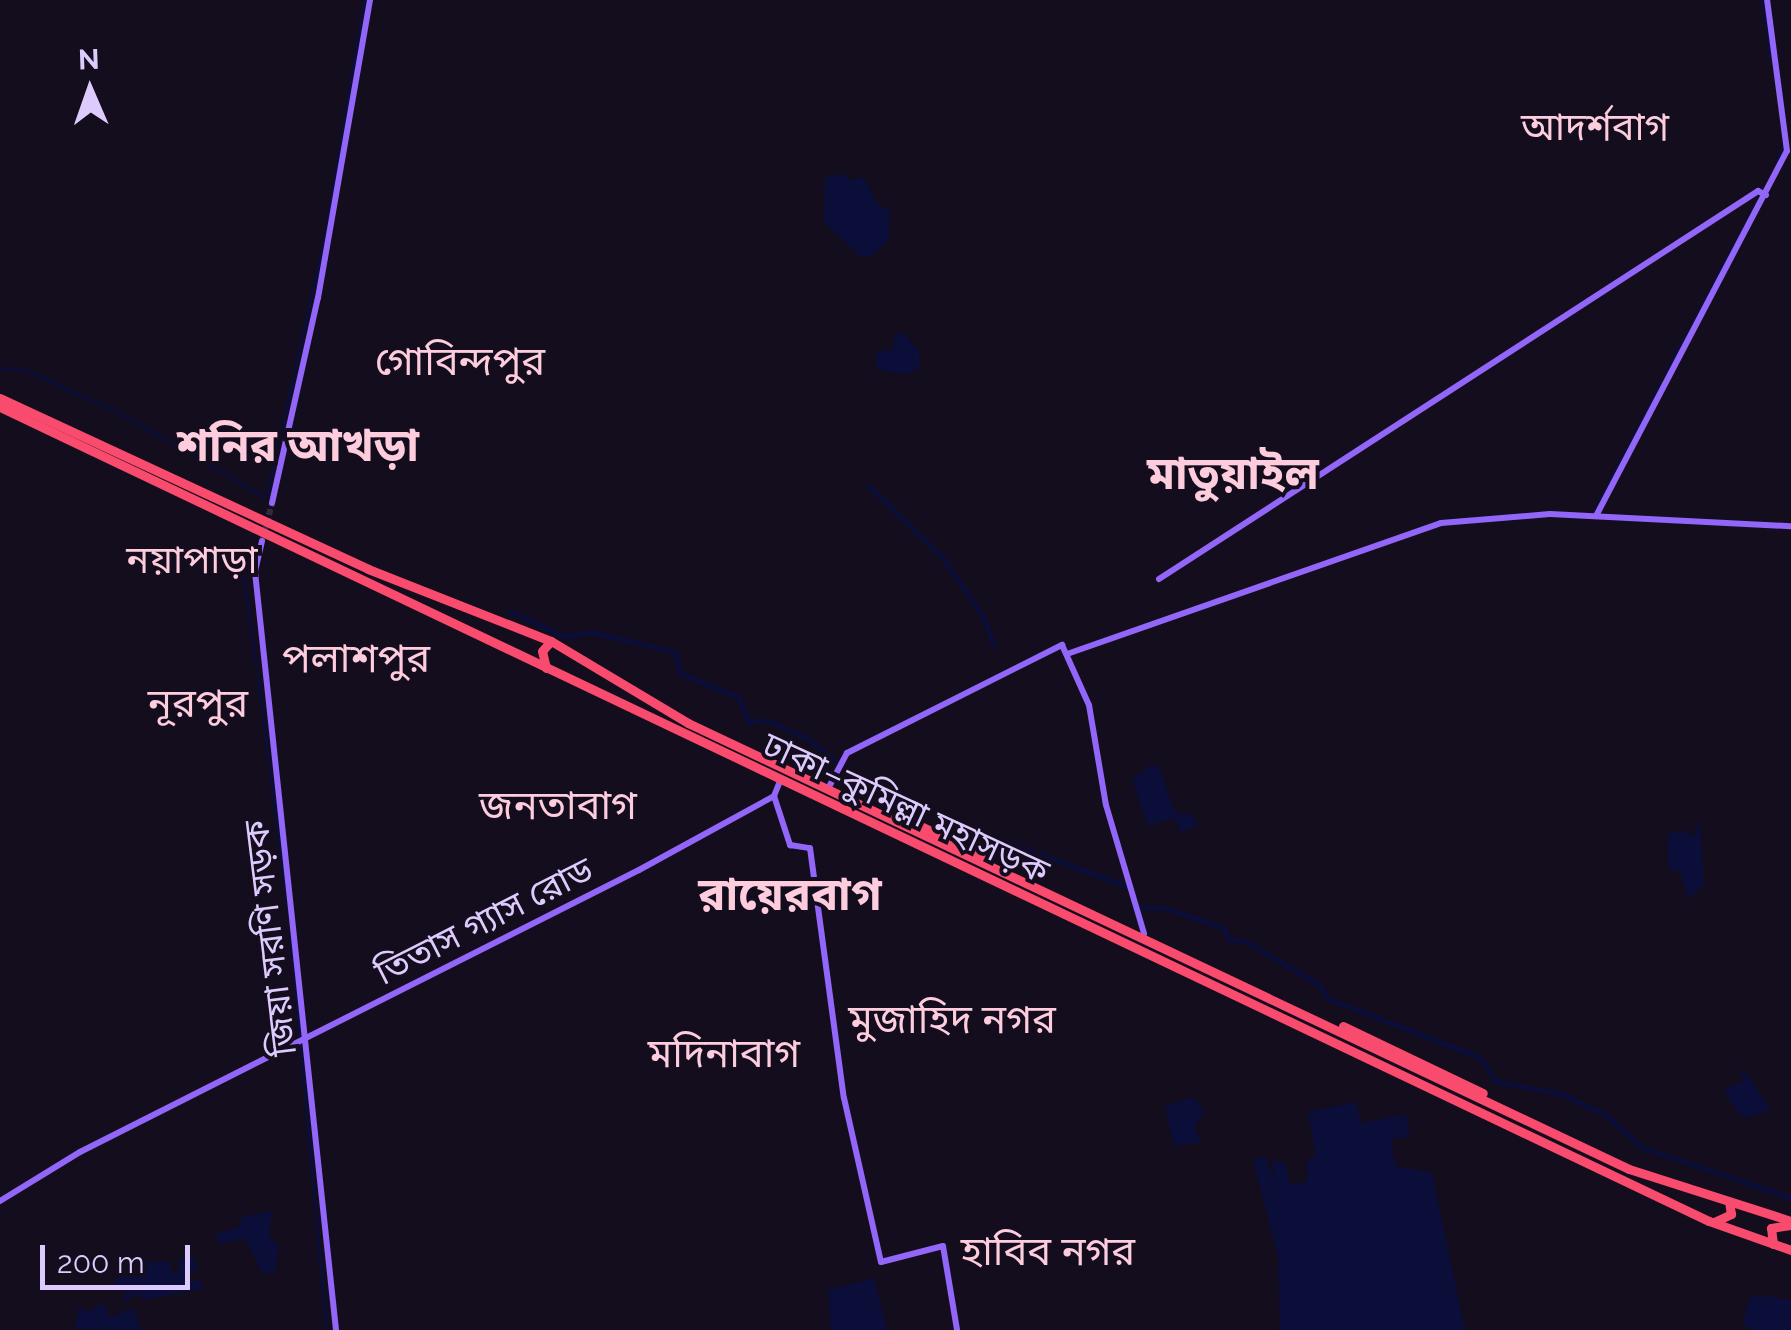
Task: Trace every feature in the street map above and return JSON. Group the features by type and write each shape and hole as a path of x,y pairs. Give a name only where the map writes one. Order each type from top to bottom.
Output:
{"highway":[{"name":"ঢাকা–কুমিল্লা মহাসড়ক","path":"0,395 391,579 551,641 751,752 1600,1154 1791,1223"},
{"name":"ঢাকা–কুমিল্লা মহাসড়ক","path":"0,407 1712,1222 1791,1250"},
{"path":"509,649 522,645 524,630"},
{"path":"546,668 542,651 551,641"},
{"path":"751,752 830,785 1144,933 1600,1154"},
{"path":"1712,1222 1731,1214 1727,1198"},
{"path":"1774,1246 1771,1228 1791,1223"}],"street":[{"path":"272,503 330,235 370,0"},
{"path":"1596,516 1790,143 1766,0"},
{"path":"1159,579 1763,193"},
{"path":"1067,654 1434,525 1596,516 1791,526"},
{"name":"জিয়া সরণি সড়ক","path":"262,541 254,572 336,1330"},
{"path":"830,785 838,763 847,754 1062,645 1094,724 1102,788 1137,897 1144,933"},
{"path":"780,781 774,796 790,845 810,848 844,1098 881,1262 944,1246 957,1330"},
{"name":"তিতাস গ্যাস রোড","path":"0,1201 80,1152 302,1042 774,796"}],"shaded area":[{"path":"845,173 850,180 864,177 877,204 891,211 888,240 871,256 860,256 824,222 825,178"},
{"path":"904,333 919,353 920,367 907,375 876,369 876,353 893,349 894,334"},
{"path":"1151,765 1159,767 1175,813 1193,815 1198,825 1181,832 1174,818 1148,826 1132,779"},
{"path":"1700,821 1704,884 1689,899 1680,872 1668,869 1668,834 1682,830 1693,837"},
{"path":"1740,1069 1770,1110 1744,1118 1733,1105 1724,1090 1743,1081"},
{"path":"1194,1097 1204,1113 1194,1128 1202,1142 1174,1146 1165,1106"},
{"path":"1356,1102 1361,1123 1406,1114 1410,1137 1392,1139 1393,1155 1397,1167 1432,1172 1465,1330 1280,1330 1278,1256 1253,1160 1265,1156 1277,1189 1271,1160 1286,1164 1290,1184 1306,1182 1308,1158 1316,1156 1308,1112"},
{"path":"272,1211 269,1236 279,1246 275,1272 263,1274 245,1238 219,1245 216,1234 239,1227 242,1217"},
{"path":"194,1257 198,1270 187,1272 188,1282 200,1280 203,1289 143,1300 140,1293 123,1303 127,1286 114,1286 121,1261 171,1262 172,1273 179,1273 178,1260"},
{"path":"874,1278 887,1330 831,1330 828,1290"},
{"path":"1750,1297 1791,1301 1791,1330 1750,1330 1743,1323"},
{"path":"104,1303 109,1318 134,1308 141,1330 75,1329 79,1306 86,1312"}],"waterway":[{"path":"267,494 326,230 364,0"},
{"path":"1762,0 1771,58"},
{"path":"1776,165 1783,145"},
{"path":"1692,323 1765,186"},
{"path":"1665,374 1687,332"},
{"path":"0,368 26,370 118,412 265,497"},
{"path":"1595,509 1660,384"},
{"path":"868,485 942,557 983,616 993,644"},
{"path":"246,572 253,547"},
{"path":"244,577 257,667"},
{"path":"510,611 563,636 591,632 675,652 681,674 738,697 749,722 767,720 806,738 851,772 923,810 1128,887"},
{"path":"258,676 289,915"},
{"path":"1134,907 1165,908 1224,928 1228,939 1245,941 1318,984 1329,999 1481,1058 1495,1081 1562,1094 1606,1115 1641,1147 1791,1198"},
{"path":"291,938 327,1330"}],"tunnel":[{"path":"262,541 272,503"}],"district":[{"name":"আদর্শবাগ","path":"1595,127"},
{"name":"গোবিন্দপুর","path":"460,361"},
{"name":"শনির আখড়া","path":"298,446"},
{"name":"মাতুয়াইল","path":"1233,474"},
{"name":"নয়াপাড়া","path":"192,560"},
{"name":"পলাশপুর","path":"356,658"},
{"name":"নূরপুর","path":"198,703"},
{"name":"জনতাবাগ","path":"558,805"},
{"name":"রায়েরবাগ","path":"790,895"},
{"name":"মুজাহিদ নগর","path":"952,1019"},
{"name":"মদিনাবাগ","path":"724,1053"},
{"name":"হাবিব নগর","path":"1048,1251"}]}
